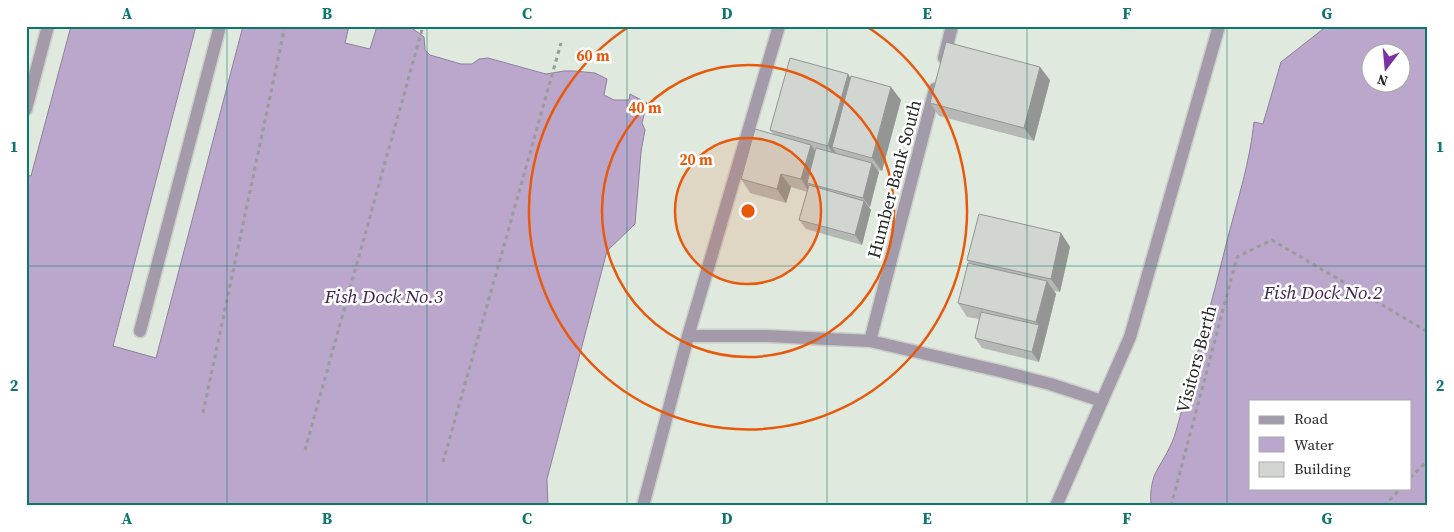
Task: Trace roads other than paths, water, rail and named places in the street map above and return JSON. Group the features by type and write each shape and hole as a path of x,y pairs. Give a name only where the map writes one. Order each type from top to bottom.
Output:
{"street":[{"path":"26,109 48,26"},
{"path":"140,331 220,26"},
{"path":"642,506 688,336 779,26"},
{"name":"Humber Bank South","path":"870,341 952,26"},
{"path":"1056,506 1130,337 1219,26"},
{"path":"688,336 768,336 870,341 1004,372 1050,384 1102,401"}],"water":[{"name":"Fish Dock No.3","path":"71,26 196,26 113,346 156,358 243,26 349,26 345,43 370,49 377,26 409,26 424,37 425,50 430,55 461,64 472,64 479,59 488,58 546,74 564,71 595,73 607,79 604,95 614,100 629,100 630,94 647,103 642,123 645,130 641,152 635,224 607,251 547,479 548,506 26,506 26,175 31,176"},
{"name":"Fish Dock No.2","path":"1327,26 1428,26 1428,506 1151,506 1153,480 1174,437 1203,334 1250,151 1254,122 1263,124 1281,62"}]}
